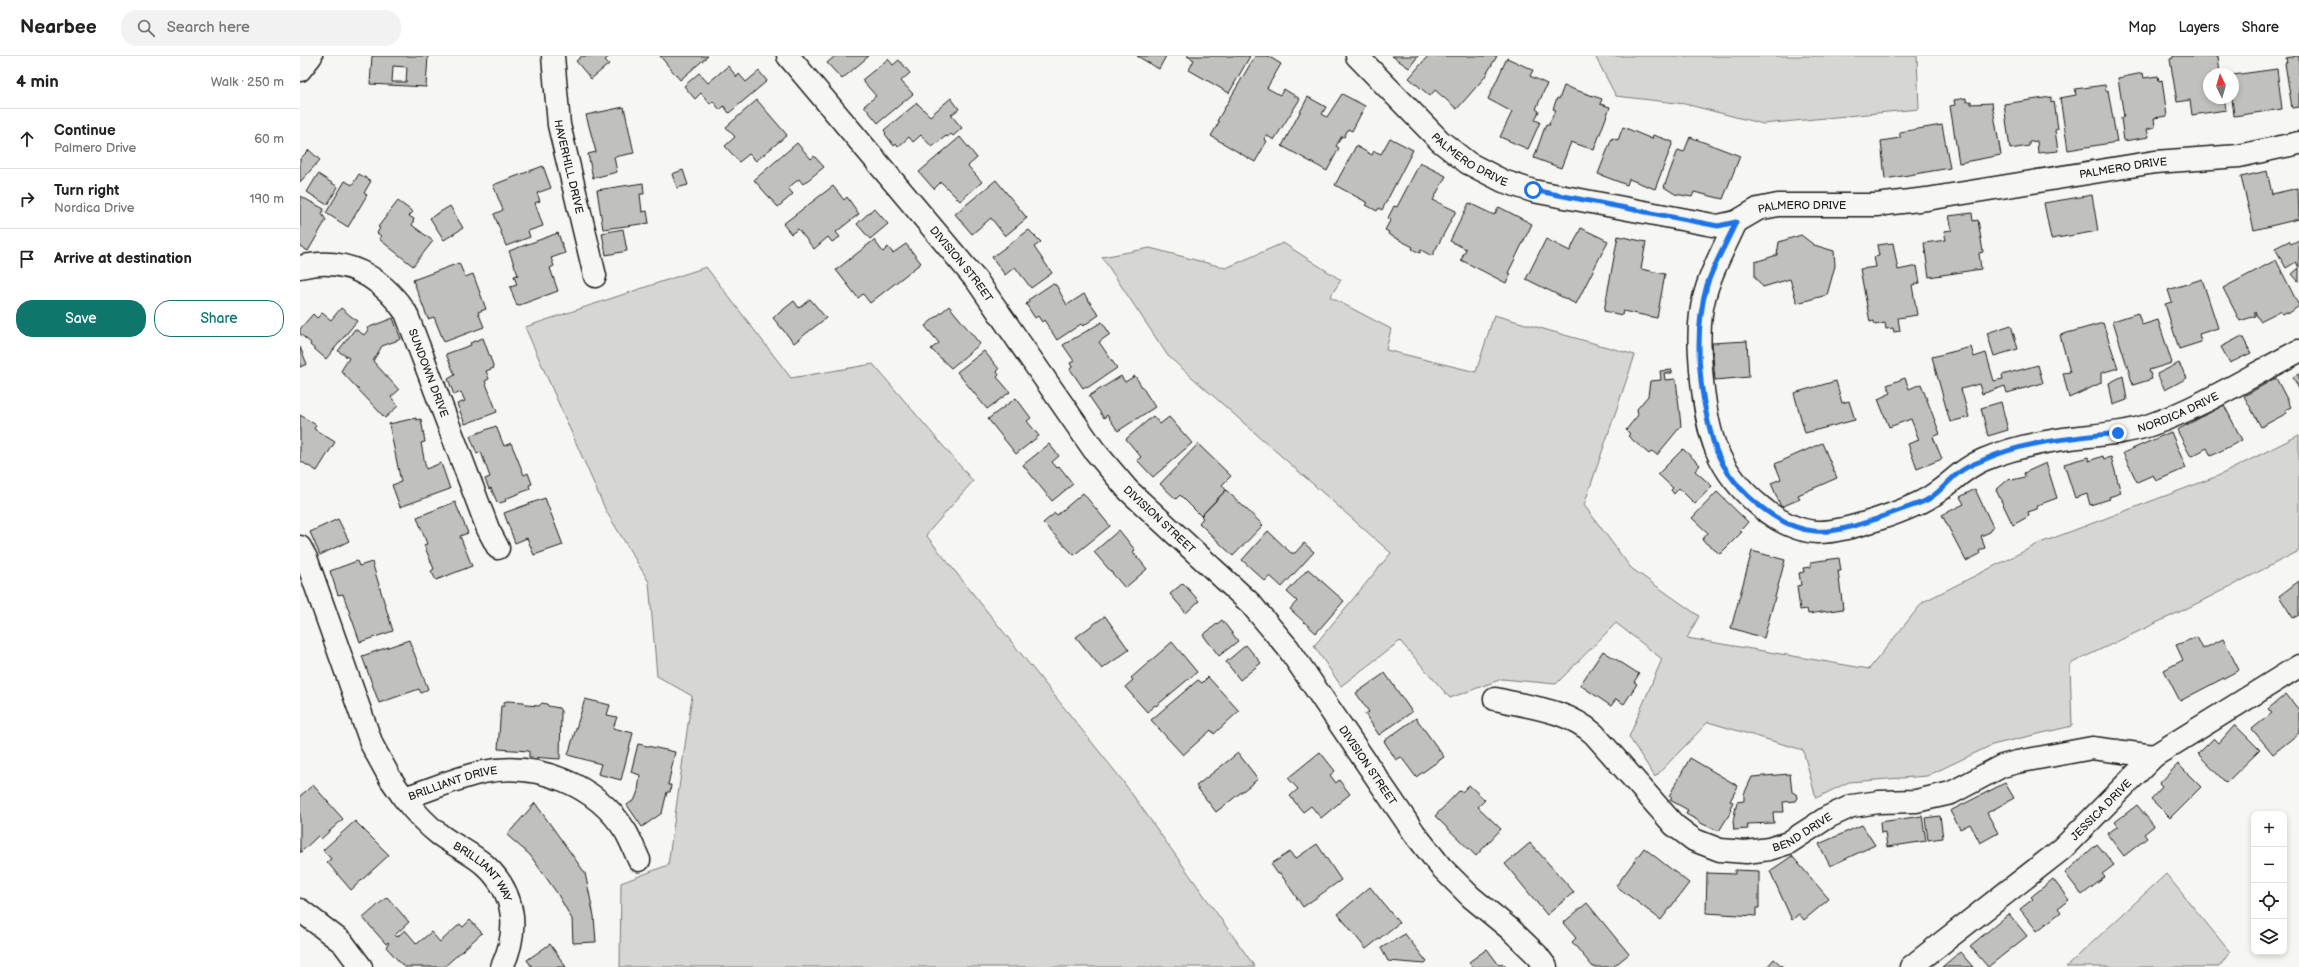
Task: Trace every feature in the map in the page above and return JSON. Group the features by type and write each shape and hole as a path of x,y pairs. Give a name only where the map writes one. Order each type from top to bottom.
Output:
{"street":[{"path":"300,70 311,56"},
{"name":"HAVERHILL DRIVE","path":"553,56 559,125 595,276"},
{"name":"DIVISION STREET","path":"788,56 977,281 1094,450 1128,490 1250,603 1288,648 1415,834 1441,867 1471,897 1510,929 1537,955 1546,967"},
{"name":"PALMERO DRIVE","path":"1357,56 1440,142 1468,163 1503,181 1533,190 1718,226 1736,222 1758,209 1778,205 1876,205 1927,199 2155,162 2239,156 2299,143"},
{"name":"NORDICA DRIVE","path":"1736,222 1708,284 1701,313 1698,345 1707,421 1715,448 1728,473 1746,495 1770,514 1794,527 1816,532 1839,531 1853,527 1926,500 1939,492 1958,473 1982,460 2016,448 2056,440 2118,433 2150,425 2184,411 2299,351"},
{"name":"SUNDOWN DRIVE","path":"300,266 328,264 353,268 376,279 393,295 406,314 488,529 498,548"},
{"name":"BRILLIANT DRIVE","path":"300,547 306,558 372,745 390,778 404,798 482,772 508,769 539,772 563,780 582,790 608,810 626,832 639,860"},
{"name":"JESSICA DRIVE","path":"1911,967 2062,849 2154,756 2299,666"},
{"name":"BEND DRIVE","path":"1495,699 1566,715 1582,724 1594,734 1674,825 1694,840 1714,847 1746,852 1769,849 1788,842 1828,817 1852,806 1879,802 1916,801 1951,793 2002,766 2017,762 2092,748 2154,756"},
{"name":"BRILLIANT WAY","path":"404,798 439,835 485,866 500,883 510,904 513,926 510,950 502,967"},
{"path":"300,910 342,943 361,967"}],"shaded area":[{"path":"1595,56 1917,56 1919,109 1763,124 1685,104 1616,96"},
{"path":"1283,243 1341,280 1330,297 1391,329 1386,350 1476,372 1494,315 1635,355 1584,505 1631,568 1699,616 1687,638 1869,669 1923,602 2040,543 2218,476 2299,435 2299,551 2194,605 2070,664 2072,726 1992,745 1927,776 1849,782 1816,798 1803,750 1708,722 1655,777 1629,737 1662,659 1616,623 1556,684 1502,679 1450,698 1400,641 1341,686 1314,646 1391,553 1168,356 1102,257 1150,248 1226,268"},
{"path":"706,267 791,378 873,364 973,481 926,535 1122,780 1255,967 620,967 621,883 668,865 692,696 657,676 649,582 606,511 525,327"},
{"path":"2166,874 2230,952 2219,967 2066,967"}],"building":[{"path":"372,56 428,56 426,87 370,84","holes":["393,66 407,67 406,82 392,82"]},
{"path":"582,56 610,56 605,60 609,64 591,79 576,61"},
{"path":"660,56 708,56 680,80"},
{"path":"835,56 869,56 842,79 827,63"},
{"path":"1137,56 1166,56 1159,69"},
{"path":"1187,56 1250,56 1229,93 1189,70 1194,60"},
{"path":"1255,56 1268,56 1281,64 1267,88 1280,95 1284,89 1300,99 1274,140 1266,135 1264,140 1267,141 1255,162 1211,136 1219,122 1217,121"},
{"path":"1392,56 1418,56 1409,68"},
{"path":"1428,56 1497,56 1484,78 1457,109 1435,90 1430,96 1409,78"},
{"path":"2173,56 2218,56 2219,68 2203,68 2203,104 2225,104 2226,110 2192,115 2190,100 2177,102 2170,59 2173,58"},
{"path":"2299,56 2299,107 2292,108 2285,63 2287,62 2286,58"},
{"path":"1507,58 1533,70 1530,76 1547,84 1536,109 1539,111 1535,120 1540,122 1528,149 1500,137 1512,112 1488,99"},
{"path":"888,59 893,65 899,60 910,73 901,81 913,94 878,123 864,106 876,96 862,80"},
{"path":"728,66 737,77 739,74 746,82 759,71 767,81 729,113 724,106 720,110 713,101 710,104 701,93 695,99 684,86 699,73 708,83"},
{"path":"2277,69 2282,109 2234,116 2233,104 2239,104 2239,74"},
{"path":"2143,73 2144,78 2158,76 2159,81 2162,80 2167,116 2154,118 2155,127 2147,129 2149,137 2124,141 2121,118 2124,117 2118,78"},
{"path":"2105,85 2106,91 2108,90 2117,142 2068,150 2060,98 2076,95 2075,89"},
{"path":"1564,86 1602,99 1600,104 1610,107 1594,150 1571,142 1561,168 1534,158 1546,124 1550,125 1549,123 1556,110 1553,109"},
{"path":"1342,94 1365,106 1352,131 1348,129 1344,137 1342,136 1336,146 1339,148 1327,171 1282,146 1308,97 1326,107 1322,114 1327,117"},
{"path":"2051,97 2051,102 2054,101 2058,129 2055,130 2058,151 2038,153 2037,141 2029,142 2029,146 2010,149 2004,104"},
{"path":"951,98 959,109 951,115 962,128 953,136 951,134 947,137 946,136 932,147 921,135 913,142 909,137 898,147 896,144 894,146 885,134 886,133 884,130 917,103 930,116"},
{"path":"1966,98 1966,102 1971,101 1971,104 1992,103 2001,155 1959,163 1950,106 1955,105 1954,100"},
{"path":"757,100 787,135 756,161 749,154 739,162 725,146 735,137 726,127"},
{"path":"624,107 634,153 614,157 617,172 593,178 588,154 596,152 586,115"},
{"path":"1942,125 1950,168 1885,179 1881,141 1900,138 1900,132"},
{"path":"1623,127 1652,139 1653,135 1673,142 1655,189 1629,179 1627,185 1598,174 1612,138 1618,140"},
{"path":"960,137 977,158 968,166 982,182 960,201 941,182 934,189 919,172"},
{"path":"1690,137 1740,156 1723,199 1694,192 1692,197 1675,194 1664,187 1678,150 1684,152"},
{"path":"1390,138 1413,150 1382,210 1379,208 1377,211 1366,205 1368,203 1335,185 1356,146 1372,155 1374,151 1381,154"},
{"path":"797,143 811,159 814,156 824,167 803,184 799,179 788,188 793,194 778,207 754,180"},
{"path":"309,150 320,160 300,182 300,159"},
{"path":"1420,163 1446,176 1433,200 1456,211 1432,256 1421,250 1420,253 1412,249 1413,247 1388,234 1389,232 1385,230 1391,219 1388,218 1394,206 1397,207"},
{"path":"543,166 551,188 537,193 540,201 535,203 543,226 528,231 530,237 506,246 494,214 503,210 493,185"},
{"path":"683,170 688,185 677,188 672,174"},
{"path":"2267,171 2272,194 2298,188 2299,219 2254,230 2241,177"},
{"path":"318,174 338,187 327,205 307,192"},
{"path":"359,174 371,181 364,193 367,195 348,227 326,213 345,181 352,185"},
{"path":"996,180 1027,218 1005,236 991,218 972,234 955,214"},
{"path":"643,183 644,194 640,194 642,212 647,211 649,223 603,229 597,190"},
{"path":"833,186 844,200 847,197 859,214 836,232 840,237 832,242 828,237 814,249 798,229 791,234 783,224"},
{"path":"2092,195 2098,231 2051,239 2044,203"},
{"path":"300,196 324,209 322,214 326,220 308,251 300,246"},
{"path":"398,201 413,212 409,216 414,219 412,225 433,241 413,266 379,239 381,236 377,233 380,228 378,227"},
{"path":"1469,203 1494,215 1499,207 1532,224 1508,273 1511,274 1506,283 1461,260 1466,249 1450,241"},
{"path":"450,206 463,228 444,240 430,218"},
{"path":"874,208 888,224 870,239 857,224"},
{"path":"1972,213 1973,221 1978,220 1983,252 1979,253 1981,269 1929,277 1924,243 1946,240 1944,231 1952,230 1949,216"},
{"path":"1581,228 1608,241 1576,304 1526,279 1546,239 1570,251"},
{"path":"623,229 627,251 606,255 602,233"},
{"path":"1029,230 1041,242 1034,247 1052,273 1031,288 1015,267 1005,275 992,257"},
{"path":"558,233 565,253 551,258 554,266 550,268 558,291 517,306 510,287 517,285 514,276 518,275 509,251"},
{"path":"1801,235 1814,245 1834,251 1835,266 1827,295 1797,303 1790,279 1763,287 1755,277 1755,262 1777,255 1779,242"},
{"path":"1618,236 1646,242 1641,269 1665,274 1657,318 1623,311 1622,315 1604,311"},
{"path":"874,240 883,252 888,247 893,253 906,244 921,263 870,303 863,294 858,298 836,270"},
{"path":"2299,240 2299,268 2296,262 2286,268 2275,248 2289,241 2291,244"},
{"path":"1893,243 1898,270 1917,266 1920,283 1912,285 1917,315 1898,318 1900,331 1894,332 1893,328 1886,329 1885,323 1875,325 1874,321 1870,322 1860,269 1876,267 1874,257 1879,256 1877,245"},
{"path":"2276,260 2299,306 2288,314 2287,312 2282,314 2280,311 2260,321 2255,312 2255,316 2240,321 2223,288"},
{"path":"459,263 465,277 473,274 486,309 478,312 484,327 444,342 434,317 428,319 413,280"},
{"path":"2299,268 2299,282 2292,274"},
{"path":"2202,279 2218,328 2199,334 2201,342 2179,349 2165,304 2172,302 2168,290"},
{"path":"1052,284 1056,285 1067,305 1084,294 1099,315 1083,326 1081,324 1057,340 1044,320 1042,322 1038,316 1035,318 1026,304 1029,302 1028,300"},
{"path":"810,299 826,318 794,343 773,318 794,301 799,308"},
{"path":"949,306 980,344 951,368 931,349 939,343 925,326"},
{"path":"341,308 357,321 326,359 300,334 300,329 313,314 317,318 322,313 331,320"},
{"path":"2138,313 2142,325 2158,320 2172,363 2149,370 2152,379 2133,385 2113,321"},
{"path":"393,318 401,339 382,346 373,361 399,390 391,397 398,406 385,418 341,371 349,358 338,351 355,329 364,335 368,330 367,328"},
{"path":"1102,322 1110,334 1099,342 1117,368 1087,388 1086,386 1083,388 1070,369 1072,367 1070,363 1074,361 1063,345"},
{"path":"2103,323 2118,368 2101,373 2101,383 2069,398 2063,373 2070,372 2060,335"},
{"path":"2011,325 2018,349 1994,356 1987,333"},
{"path":"2242,336 2251,353 2230,363 2221,347"},
{"path":"483,338 494,368 486,371 489,379 485,381 497,412 465,424 457,404 465,401 461,392 454,395 448,379 455,375 446,354 471,345 470,343"},
{"path":"1747,341 1749,377 1715,380 1712,343"},
{"path":"300,347 307,364 300,367"},
{"path":"1971,347 1974,357 1986,353 1994,381 2003,379 2002,375 2038,365 2043,383 2007,393 2005,386 1982,394 1979,384 1961,389 1969,417 1950,422 1932,357"},
{"path":"984,351 999,369 997,372 999,375 997,377 1010,392 987,409 957,372"},
{"path":"2179,363 2187,378 2165,390 2157,374"},
{"path":"1672,370 1672,373 1664,373 1665,380 1676,379 1681,426 1657,455 1652,451 1649,454 1628,436 1630,434 1626,430 1638,415 1637,409 1648,396 1650,381 1661,380 1660,371"},
{"path":"2299,374 2299,389 2293,377"},
{"path":"1121,376 1125,382 1135,376 1155,407 1118,431 1107,415 1104,418 1089,396"},
{"path":"2123,376 2127,400 2113,405 2109,383"},
{"path":"1905,378 1909,389 1921,384 1940,434 1933,437 1942,459 1917,469 1908,444 1919,440 1911,419 1889,427 1878,399 1891,393 1887,385"},
{"path":"2276,378 2291,407 2285,410 2287,413 2261,427 2244,396"},
{"path":"1836,381 1842,403 1849,401 1855,420 1805,433 1794,393"},
{"path":"1016,398 1031,418 1027,421 1039,436 1016,454 988,419"},
{"path":"2001,402 2008,430 1988,436 1981,408"},
{"path":"2224,405 2242,440 2211,456 2207,448 2192,456 2190,455 2177,430"},
{"path":"300,415 316,425 314,429 335,442 317,471 300,461"},
{"path":"1153,416 1160,424 1169,417 1192,443 1153,477 1137,460 1141,457 1126,439"},
{"path":"416,418 416,420 421,419 425,442 421,443 426,469 441,463 450,489 400,507 392,485 401,482 389,424"},
{"path":"496,426 504,446 511,443 524,475 528,473 532,484 529,485 530,489 505,499 506,501 500,503 497,502 491,488 489,489 485,479 490,477 481,452 477,454 470,436"},
{"path":"2171,432 2186,468 2156,481 2153,475 2137,482 2123,453"},
{"path":"1822,443 1837,478 1798,495 1800,499 1781,507 1771,483 1781,479 1775,464"},
{"path":"1049,444 1059,456 1052,462 1057,468 1059,466 1073,484 1052,501 1023,465"},
{"path":"1198,444 1231,476 1222,485 1226,490 1201,516 1180,495 1176,499 1160,484"},
{"path":"1683,449 1700,465 1695,471 1712,486 1695,504 1679,488 1674,494 1671,490 1673,488 1658,474"},
{"path":"2103,456 2104,459 2111,457 2121,493 2109,497 2110,499 2090,505 2087,494 2075,498 2064,464 2088,457 2089,461"},
{"path":"2046,463 2057,498 2038,505 2037,509 2028,512 2029,516 2013,525 1996,490 2010,478 2012,480 2025,477 2024,473"},
{"path":"1975,489 1993,527 1990,532 1981,536 1985,548 1979,551 1980,554 1966,561 1942,515 1964,504 1960,497"},
{"path":"1226,490 1263,525 1233,556 1199,523 1203,518 1201,516"},
{"path":"1717,492 1748,522 1740,531 1742,532 1720,554 1702,540 1708,533 1692,518"},
{"path":"1083,493 1110,526 1074,555 1043,523 1055,513 1057,515"},
{"path":"545,498 563,545 534,555 527,538 515,543 504,513"},
{"path":"455,502 468,533 460,536 472,566 436,580 431,571 434,569 424,545 427,544 417,517"},
{"path":"338,519 349,541 320,555 310,532"},
{"path":"1119,530 1135,550 1133,552 1147,569 1125,588 1094,552"},
{"path":"1268,531 1291,553 1295,553 1304,543 1314,552 1282,587 1270,576 1265,581 1242,560"},
{"path":"1752,551 1785,560 1764,638 1731,628"},
{"path":"1839,558 1841,571 1838,571 1843,609 1808,614 1807,609 1800,610 1797,586 1801,585 1799,573 1804,572 1803,568 1811,567 1811,562"},
{"path":"357,561 359,566 372,562 393,631 360,642 343,594 338,595 330,571"},
{"path":"1308,569 1344,601 1316,633 1290,609 1297,601 1287,592"},
{"path":"2299,581 2299,615 2293,618 2279,596"},
{"path":"1183,583 1199,601 1186,613 1170,594"},
{"path":"1105,616 1129,650 1102,669 1076,637"},
{"path":"1222,620 1238,641 1219,656 1203,635"},
{"path":"2197,637 2203,649 2223,639 2239,670 2180,701 2164,670 2183,660 2176,645"},
{"path":"409,640 428,689 421,693 419,689 379,703 362,656"},
{"path":"1172,642 1197,672 1147,712 1125,687 1133,680 1131,678"},
{"path":"1246,645 1261,663 1240,680 1226,662"},
{"path":"1603,651 1639,674 1634,682 1637,684 1624,704 1616,699 1611,706 1580,685"},
{"path":"1385,673 1412,712 1379,735 1365,714 1369,712 1356,693"},
{"path":"1208,677 1239,711 1214,734 1211,730 1183,755 1151,720 1198,680 1202,683"},
{"path":"2286,694 2299,710 2299,733 2273,754 2252,729 2272,713 2268,709"},
{"path":"585,699 610,705 607,715 617,717 613,728 633,733 621,780 598,774 601,764 568,755"},
{"path":"504,702 524,702 526,705 539,706 542,703 559,708 561,711 560,759 529,757 529,751 498,749 501,706 504,706"},
{"path":"1416,718 1444,757 1416,777 1401,757 1396,760 1384,741"},
{"path":"2235,725 2260,750 2226,783 2198,754 2214,738 2219,743"},
{"path":"638,744 675,752 668,785 671,785 670,792 667,792 662,813 642,827 627,805 635,799 638,791 640,775 631,772"},
{"path":"1320,752 1335,771 1330,775 1336,783 1339,780 1350,794 1321,818 1311,806 1303,812 1290,796 1298,789 1288,778"},
{"path":"1238,753 1258,779 1216,812 1196,786"},
{"path":"1690,758 1738,786 1730,801 1733,802 1730,808 1732,810 1719,831 1698,822 1699,821 1686,814 1688,810 1670,800 1672,798 1669,796"},
{"path":"2178,764 2201,787 2170,818 2151,799 2162,787 2159,784"},
{"path":"1790,774 1792,792 1796,794 1797,798 1795,801 1783,802 1784,812 1773,812 1774,823 1747,824 1748,829 1734,830 1733,821 1737,802 1744,801 1744,794 1752,777"},
{"path":"2005,783 2014,798 1987,813 1998,833 1980,843 1970,824 1960,829 1950,811"},
{"path":"313,785 343,819 321,839 318,836 300,853 300,796"},
{"path":"1469,785 1485,800 1478,807 1501,829 1476,856 1435,816 1459,791 1462,792"},
{"path":"535,803 585,873 594,916 596,942 573,943 572,919 557,893 530,855 507,835"},
{"path":"2137,805 2154,826 2144,834 2147,838 2124,856 2107,834 2118,826 2115,822"},
{"path":"1922,816 1926,841 1887,847 1885,832 1881,833 1880,822"},
{"path":"1940,816 1943,838 1928,840 1925,818"},
{"path":"355,821 389,855 351,890 327,862 331,859 323,850"},
{"path":"1862,825 1875,845 1830,866 1819,844"},
{"path":"1530,843 1574,892 1547,915 1505,864"},
{"path":"1317,844 1341,880 1303,907 1280,873 1278,874 1271,864 1290,852 1295,859"},
{"path":"2097,844 2114,865 2102,874 2105,877 2082,895 2065,873"},
{"path":"1644,848 1689,883 1661,920 1616,886"},
{"path":"1792,856 1829,899 1804,920 1799,914 1792,920 1770,871"},
{"path":"1735,870 1759,871 1759,908 1756,908 1756,916 1706,913 1707,873 1735,874"},
{"path":"2053,879 2069,900 2058,908 2061,912 2037,931 2020,909 2033,899 2031,897"},
{"path":"1370,887 1399,923 1366,949 1338,914"},
{"path":"387,897 409,922 395,935 397,937 405,930 417,944 431,932 440,942 460,924 463,927 470,920 482,933 444,967 404,967 386,947 389,943 388,942 386,944 363,918"},
{"path":"1587,903 1629,954 1613,967 1593,967 1572,942 1576,938 1563,923"},
{"path":"2009,914 2027,936 1988,967 1970,946"},
{"path":"1405,934 1427,962 1425,964 1388,961 1381,948"},
{"path":"550,944 566,967 532,967 527,960"},
{"path":"1487,949 1499,965 1502,963 1506,967 1472,967 1469,962"},
{"path":"1960,952 1973,967 1942,967"},
{"path":"1774,959 1783,967 1767,967"}],"route":[{"path":"1533,190 1718,226 1736,222 1708,284 1701,313 1698,345 1707,421 1715,448 1728,473 1746,495 1770,514 1794,527 1816,532 1839,531 1853,527 1926,500 1939,492 1958,473 1982,460 2016,448 2056,440 2118,433"}]}
